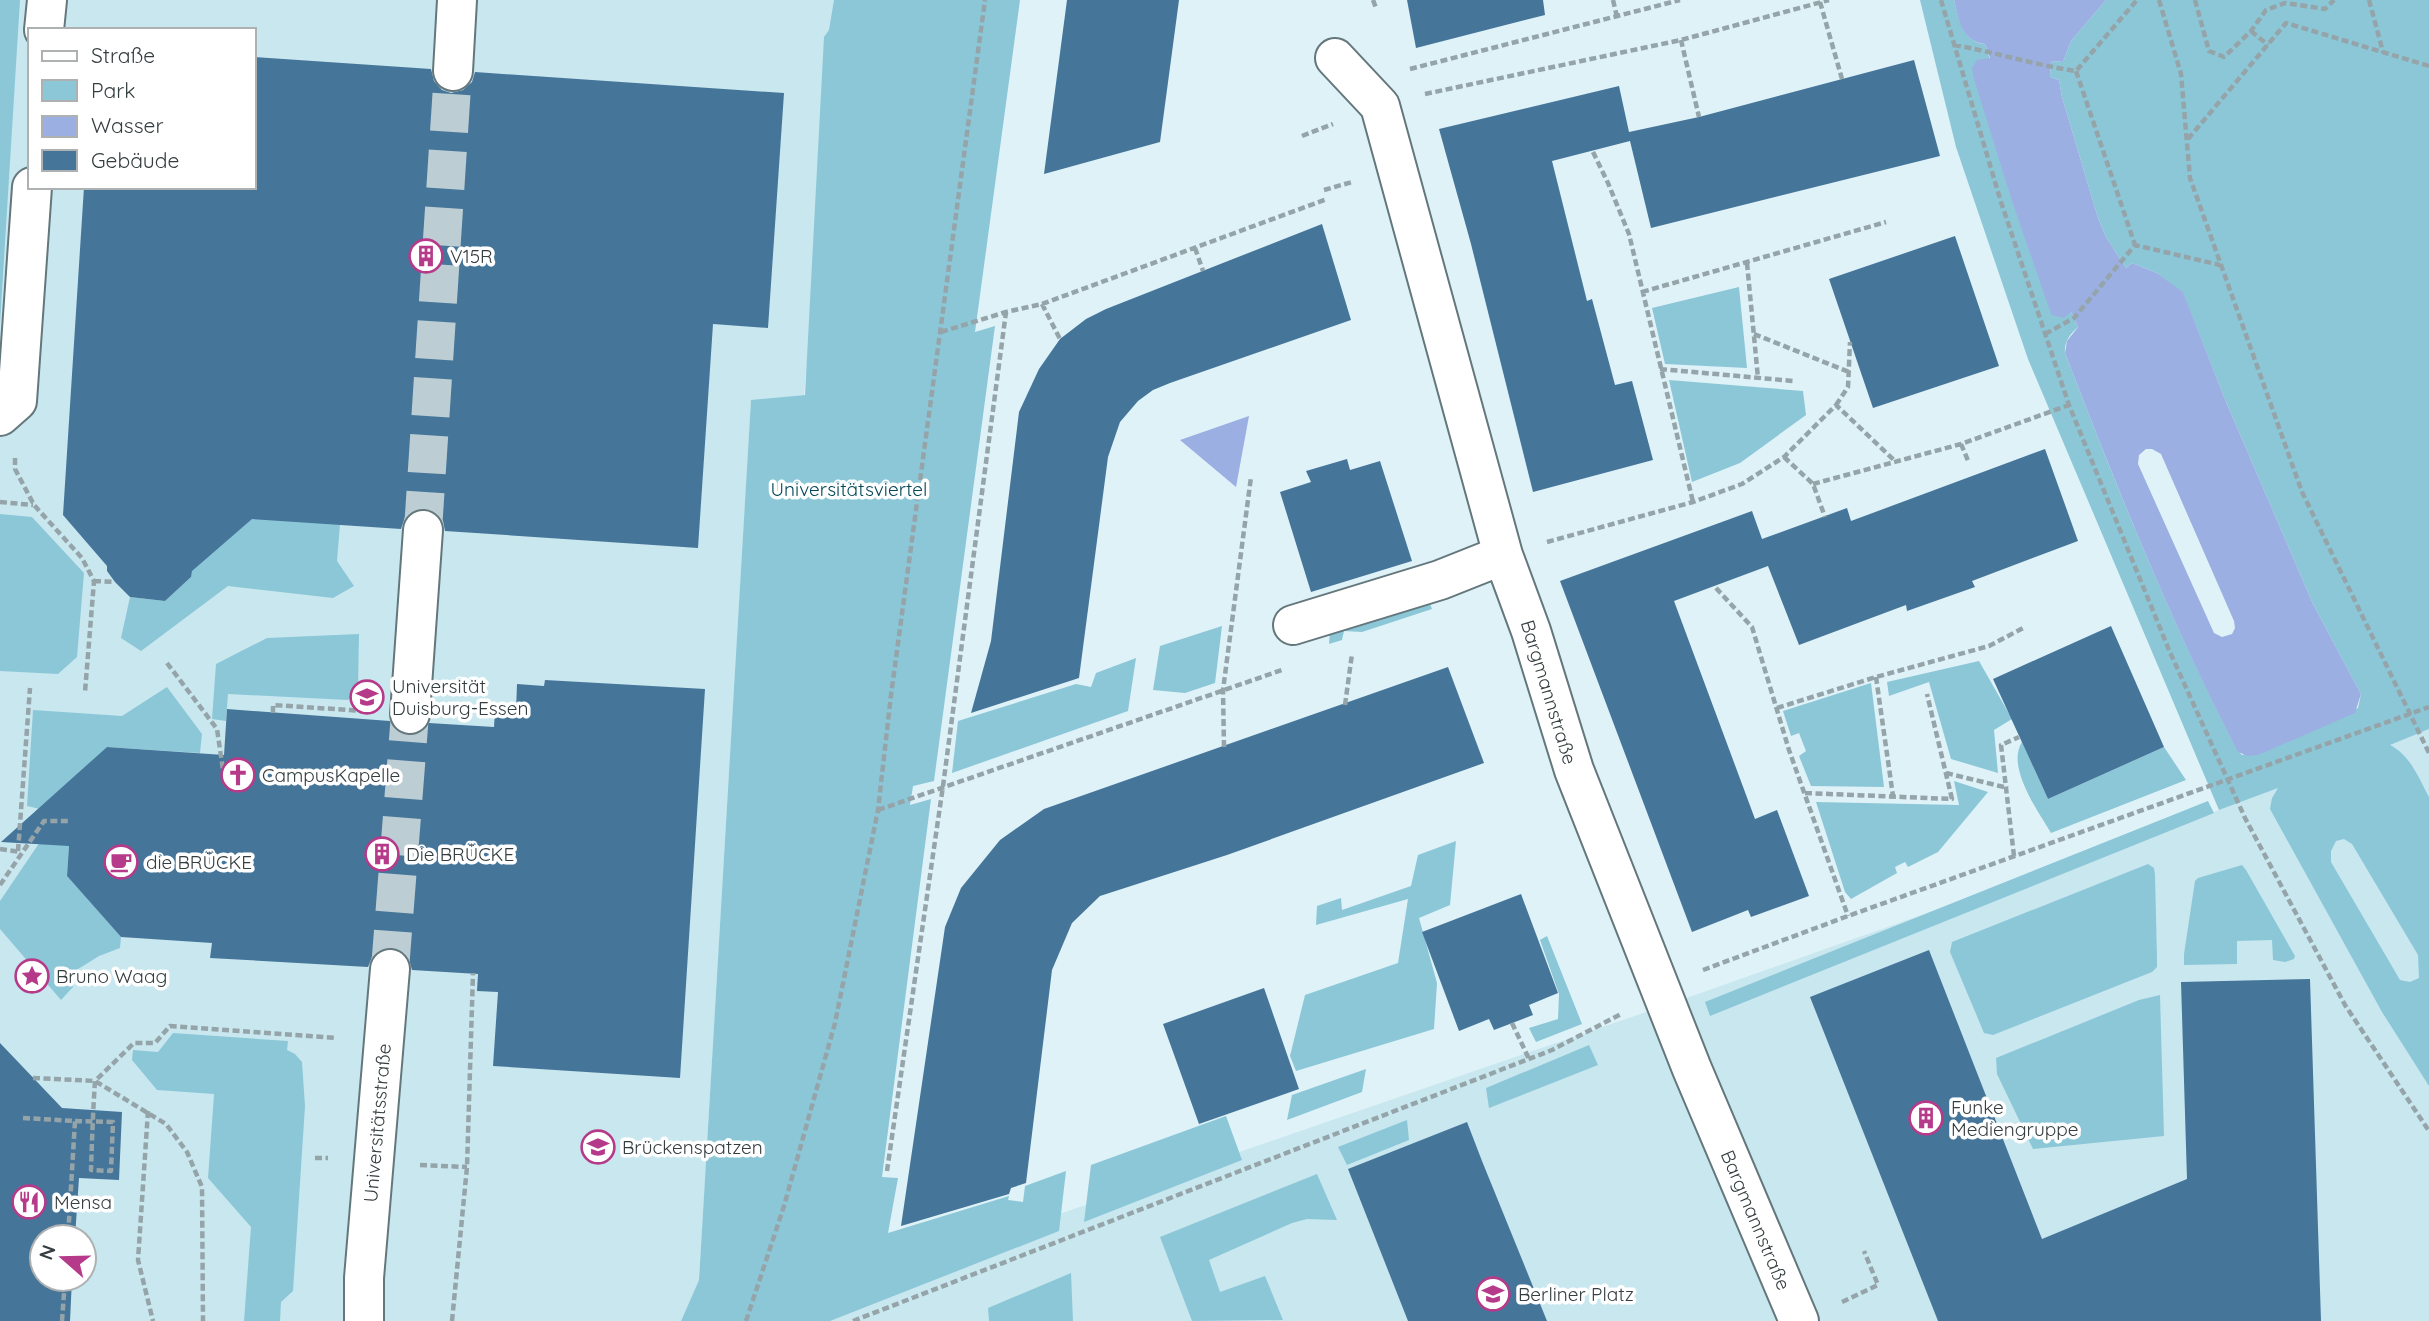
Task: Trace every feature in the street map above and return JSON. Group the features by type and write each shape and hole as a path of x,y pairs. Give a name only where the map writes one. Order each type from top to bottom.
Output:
{"street":[{"path":"44,28 47,0"},
{"path":"453,71 457,0"},
{"name":"Bargmannstraße","path":"1335,58 1380,106 1503,555 1531,631 1574,771 1692,1069 1799,1321"},
{"path":"8,409 32,189"},
{"path":"410,714 424,530"},
{"path":"1293,625 1440,580 1503,555"},
{"name":"Universitätsstraße","path":"364,1321 364,1278 390,969"},
{"name":"Universitätsstraße","path":"349,1321 364,1278"}],"path":[{"path":"746,1321 784,1206 835,1023 878,810 985,0"},
{"path":"1373,0 1376,8"},
{"path":"1613,0 1617,17"},
{"path":"1407,69 1680,0"},
{"path":"1302,136 1380,106 1681,40 1829,0"},
{"path":"1941,0 2001,202 2069,405 2169,650 2245,818 2345,1005 2429,1131"},
{"path":"2076,71 2137,0"},
{"path":"2159,0 2181,74 2190,178 2302,492 2429,752"},
{"path":"2195,0 2209,51 2224,57 2251,31 2266,10 2285,3 2325,9 2334,0"},
{"path":"2369,0 2383,52"},
{"path":"1820,2 1842,79"},
{"path":"2188,139 2286,23 2429,66"},
{"path":"2251,31 2268,46"},
{"path":"1681,40 1699,117"},
{"path":"1954,45 2051,68 2076,71"},
{"path":"2076,71 2135,245"},
{"path":"1593,152 1629,234 1693,502"},
{"path":"940,333 1006,312 1042,304 1327,199"},
{"path":"1642,292 1886,222"},
{"path":"2045,334 2074,318 2135,245"},
{"path":"2135,245 2221,266"},
{"path":"1195,248 1203,271"},
{"path":"1747,263 1758,378"},
{"path":"1042,304 1060,339"},
{"path":"887,1171 943,786 1006,312"},
{"path":"1754,334 1849,372"},
{"path":"1503,555 1693,502 1742,484 1784,457 1836,405 1848,387 1850,342"},
{"path":"1660,369 1793,381"},
{"path":"1836,405 1895,461"},
{"path":"1813,484 1961,444 2069,405"},
{"path":"8,409 15,469 34,505 82,558 94,581 85,692"},
{"path":"1961,444 1969,463"},
{"path":"1784,457 1813,484 1825,517"},
{"path":"1224,747 1223,690 1251,477"},
{"path":"0,502 34,505"},
{"path":"94,581 115,582"},
{"path":"1716,588 1752,627 1777,709 1848,916"},
{"path":"1777,709 1876,677 1989,646 2025,627"},
{"path":"1345,705 1353,646"},
{"path":"167,663 217,729 223,769"},
{"path":"878,810 1288,668"},
{"path":"1876,677 1893,796"},
{"path":"20,852 30,688"},
{"path":"1805,793 1952,799 1927,694"},
{"path":"273,713 274,705 327,709"},
{"path":"2014,856 2001,745 2019,737"},
{"path":"1946,773 2008,788"},
{"path":"0,885 20,852 44,821 70,821"},
{"path":"0,849 20,852"},
{"path":"452,1321 467,1167 473,974"},
{"path":"1512,1023 1529,1059"},
{"path":"23,1118 75,1121 82,1121 93,1121 103,1122 113,1122 111,1171 91,1170 93,1129 93,1120 93,1111 95,1081 134,1043 155,1043 170,1026 344,1039"},
{"path":"33,1078 95,1081 166,1124 187,1152 202,1187 203,1321"},
{"path":"148,1111 138,1260 153,1321"},
{"path":"69,1223 75,1121"},
{"path":"415,1165 467,1167"},
{"path":"1841,1302 1878,1285 1864,1251"},
{"path":"62,1321 64,1293"}],"shaded area":[{"name":"Universität Duisburg-Essen","path":"0,0 839,0 804,395 751,401 699,1280 681,1321 0,1321"},
{"path":"2429,729 2429,1321 804,1321 830,1293 1681,1000 2219,810"}],"green space":[{"path":"0,0 20,0 0,324"},
{"name":"Universitätsviertel","path":"834,0 1020,0 975,332 995,326 934,781 913,786 910,805 931,799 882,1177 898,1178 888,1233 1009,1196 1008,1200 1023,1202 1025,1186 1066,1171 1059,1231 830,1321 681,1321 699,1280 751,400 805,395 824,37 829,30"},
{"path":"1920,0 1954,0 1966,34 1985,44 2078,327 2068,338 2065,353 2125,505 2190,654 2242,755 2358,708 2361,694 2313,604 2224,397 2183,293 2157,273 2132,263 2126,268 2106,237 2098,218 2059,80 2050,77 2051,61 2063,62 2071,41 2106,0 2429,0 2429,729 2390,745 2409,761 2429,797 2429,1086 2382,1012 2270,809 2278,788 2219,810 2028,359 1956,147","holes":["2344,839 2352,844 2418,955 2419,978 2410,982 2400,980 2331,862 2331,851 2336,841"]},
{"path":"1739,287 1747,368 1665,364 1652,308"},
{"path":"1669,380 1803,391 1806,415 1740,463 1692,482"},
{"path":"0,514 32,517 84,573 77,657 58,674 0,671"},
{"path":"244,518 340,524 337,561 354,586 333,598 228,586 141,651 121,638 130,597 165,601 191,577 192,553"},
{"path":"1429,601 1432,609 1362,632 1344,631 1342,640 1329,644 1330,631"},
{"path":"1222,626 1215,683 1185,693 1153,690 1160,646"},
{"path":"359,634 358,692 348,700 228,694 226,721 212,719 216,664 267,638"},
{"path":"1136,658 1128,711 952,773 958,721 1076,684 1091,687 1096,673"},
{"path":"1979,661 2012,719 1994,730 1998,773 1951,759 1929,682 1889,696 1887,682"},
{"path":"1871,683 1884,787 1811,786 1799,756 1806,751 1799,733 1791,736 1783,711"},
{"path":"167,687 202,734 200,753 107,747 40,809 27,806 33,710 122,716"},
{"path":"2022,742 2048,799 2164,747 2186,780 2051,833 2021,776 2018,752"},
{"path":"1954,781 1988,792 1938,852 1908,867 1905,862 1895,867 1897,873 1851,899 1845,892 1816,802 1959,805"},
{"path":"2208,801 2214,813 1710,1016 1705,1002"},
{"path":"48,830 70,832 67,876 121,937 120,948 99,956 75,971 73,987 61,1000 0,929 0,901"},
{"path":"1456,841 1450,905 1419,918 1437,983 1434,1029 1296,1071 1290,1056 1305,995 1398,963 1408,899 1316,925 1317,906 1341,898 1342,910 1411,886 1418,855"},
{"path":"2148,864 2154,868 2155,875 2157,967 2152,972 1993,1035 1984,1033 1950,952 1952,942"},
{"path":"2242,865 2295,956 2294,959 2285,962 2273,960 2272,940 2237,941 2237,964 2184,965 2195,881"},
{"path":"1547,936 1582,1024 1536,1042 1529,1028 1558,1019 1559,994 1540,940"},
{"path":"2160,995 2164,1136 2033,1149 1997,1074 1996,1058 2139,1000"},
{"path":"173,1033 288,1041 287,1050 302,1062 305,1106 293,1291 281,1302 280,1321 244,1321 251,1227 208,1178 214,1094 157,1090 132,1060 133,1050 158,1052"},
{"path":"1589,1045 1598,1065 1489,1108 1486,1088"},
{"path":"1366,1069 1362,1092 1287,1120 1292,1095"},
{"path":"1226,1116 1242,1160 1084,1222 1091,1165"},
{"path":"1407,1120 1409,1140 1347,1165 1338,1147"},
{"path":"1317,1174 1337,1220 1307,1219 1292,1223 1209,1260 1220,1292 1265,1276 1283,1320 1192,1321 1160,1237"},
{"path":"1071,1273 1073,1321 989,1321 988,1308"}],"water":[{"path":"1954,0 2106,0 2071,41 2063,62 2051,61 2050,77 2059,80 2098,218 2106,237 2126,268 2132,263 2157,273 2183,292 2224,397 2313,604 2361,694 2355,713 2258,755 2248,756 2238,752 2146,555 2065,353 2067,341 2078,327 2071,312 2064,318 2052,315 2050,311 1974,79 1972,68 1977,60 1990,58 1985,44 1971,39 1962,28","holes":["2146,449 2161,454 2234,621 2232,634 2222,637 2214,633 2138,464 2139,455"]},
{"path":"1249,416 1236,487 1180,440"}],"building":[{"path":"1067,0 1179,0 1160,142 1044,174"},
{"path":"1407,0 1543,0 1545,15 1416,48"},
{"name":"V15R","path":"256,57 431,69 434,81 442,90 451,93 463,90 472,82 475,72 784,93 768,328 713,324 698,548 445,531 443,521 436,512 424,508 414,510 405,517 401,529 252,519 192,571 191,577 165,601 130,597 115,582 107,571 107,566 63,515 84,189 256,189"},
{"path":"1914,60 1940,156 1651,228 1630,141 1552,161 1587,301 1592,299 1615,385 1632,381 1653,460 1533,492 1471,244 1439,129 1619,86 1629,132 1699,117"},
{"path":"1322,224 1351,320 1170,383 1153,390 1138,401 1120,422 1108,457 1079,678 971,713 991,641 1019,412 1039,369 1060,339 1086,319 1106,309"},
{"path":"1955,236 1999,366 1873,408 1829,279"},
{"path":"2045,449 2078,541 1972,581 1975,587 1907,611 1906,605 1799,645 1768,566 1674,601 1755,819 1777,810 1809,896 1751,917 1748,910 1692,932 1560,581 1752,511 1762,539 1847,508 1851,521"},
{"path":"1347,459 1350,470 1380,461 1412,561 1311,592 1280,492 1311,482 1306,471"},
{"path":"2111,626 2164,747 2048,799 1993,679"},
{"path":"1448,667 1484,763 1227,855 1100,896 1072,923 1052,970 1026,1183 1011,1188 1009,1194 901,1226 945,927 961,888 1000,840 1044,809"},
{"name":"Die BRÜCKE","path":"545,680 705,689 680,1078 493,1066 498,992 477,991 478,974 412,970 403,951 393,947 380,950 372,957 368,967 210,958 212,943 121,937 67,876 69,846 1,842 107,747 224,755 227,709 390,721 397,732 409,736 420,733 429,723 494,727 495,710 516,712 517,684 544,686"},
{"path":"1521,894 1558,993 1529,1005 1533,1015 1494,1030 1489,1019 1459,1031 1422,932"},
{"name":"Funke Mediengruppe","path":"1929,950 2042,1239 2187,1179 2181,982 2310,979 2321,1321 1938,1321 1810,997"},
{"path":"1264,988 1299,1089 1199,1124 1163,1024"},
{"path":"0,1043 62,1108 122,1112 119,1180 79,1178 76,1223 28,1223 28,1293 71,1293 70,1321 0,1321"},
{"path":"1467,1122 1547,1321 1408,1321 1348,1169"}],"tunnel":[{"path":"423,530 453,71"},
{"path":"390,969 410,714"}],"place":[{"name":"V15R","path":"426,256"},
{"name":"Universität Duisburg-Essen","path":"367,697"},
{"name":"CampusKapelle","path":"238,775"},
{"name":"Die BRÜCKE","path":"382,854"},
{"name":"die BRÜCKE","path":"121,862"},
{"name":"Bruno Waag","path":"32,976"},
{"name":"Funke Mediengruppe","path":"1926,1118"},
{"name":"Brückenspatzen","path":"598,1147"},
{"name":"Mensa","path":"29,1202"},
{"name":"Berliner Platz","path":"1493,1294"}]}
